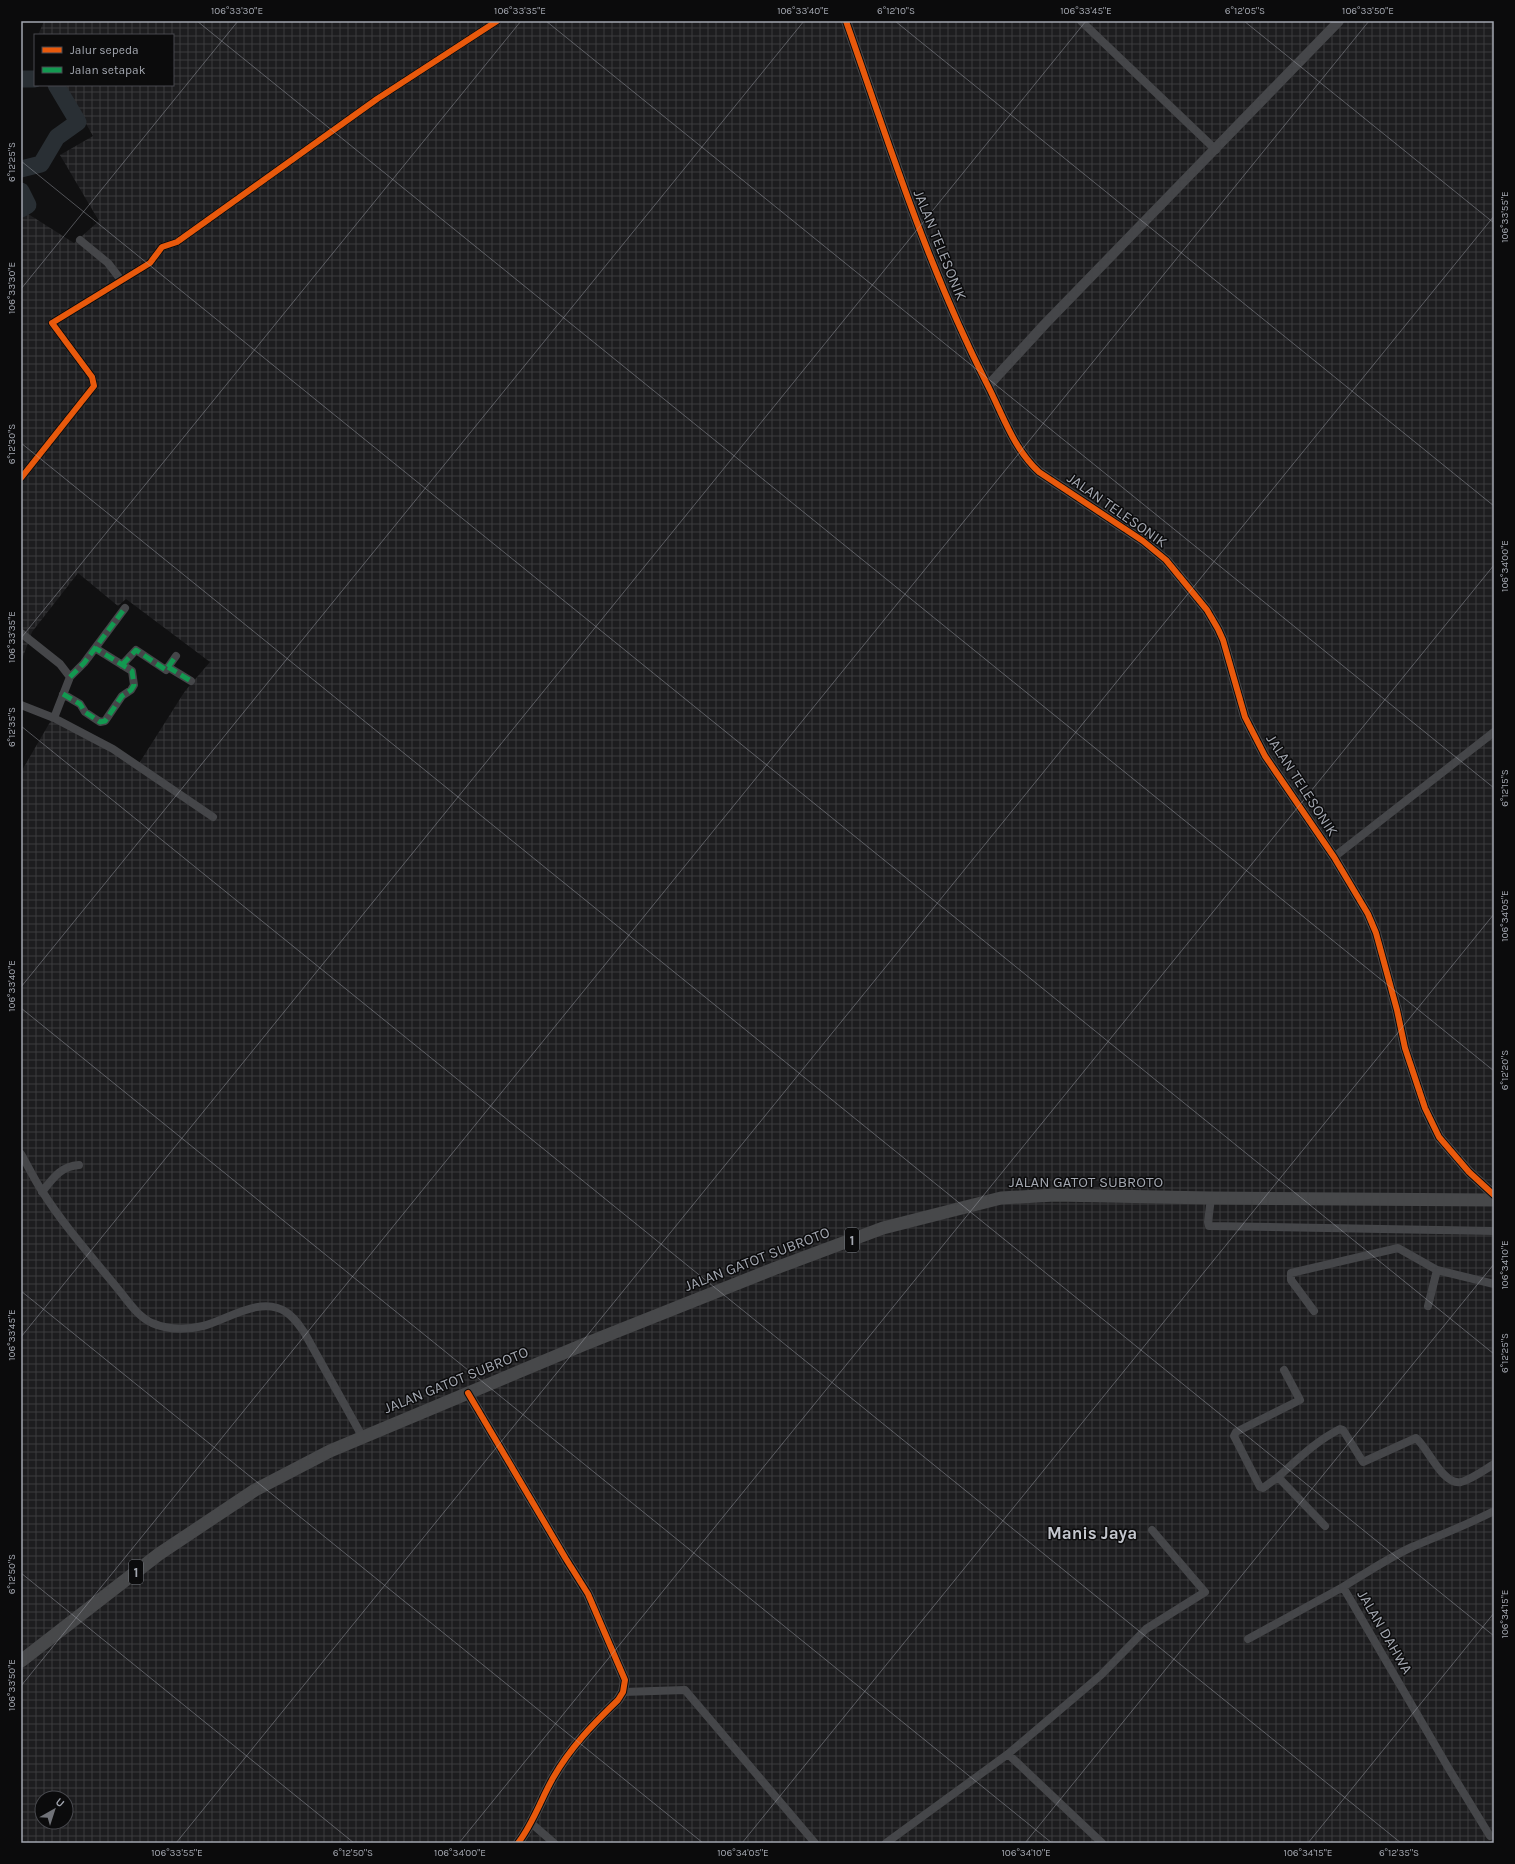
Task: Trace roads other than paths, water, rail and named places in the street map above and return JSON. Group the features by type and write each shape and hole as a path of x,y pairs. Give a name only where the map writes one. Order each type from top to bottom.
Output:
{"highway":[{"name":"JALAN GATOT SUBROTO","path":"21,1661 159,1554 255,1490 362,1436 776,1268 883,1228 1001,1198 1054,1195 1211,1198 1494,1200"}],"street":[{"path":"21,478 94,386 92,377 52,322 150,263 162,247 177,242 372,103 496,21"},
{"name":"JALAN TELESONIK","path":"846,21 910,208 973,357 1014,442 1032,465 1076,497 1156,550 1174,569 1207,610 1223,640 1245,717 1259,745 1276,773 1334,857 1364,908 1376,933 1397,1010 1405,1048 1425,1108 1434,1128 1439,1137 1469,1172 1494,1195"},
{"path":"1081,21 1216,150"},
{"path":"988,386 1045,324 1216,150 1339,21"},
{"path":"80,240 108,263 121,280"},
{"path":"54,718 70,676 95,648 125,608"},
{"path":"21,633 60,664 70,676"},
{"path":"63,694 80,704 85,712 100,722 105,721 122,696 131,690 134,685 132,672 95,648"},
{"path":"122,665 136,650 164,670 176,656"},
{"path":"168,667 191,681"},
{"path":"21,705 54,718 113,749 212,816"},
{"path":"1334,857 1494,732"},
{"path":"21,1154 42,1192 108,1278 143,1317 152,1322 173,1328 184,1329 204,1326 243,1311 260,1307 270,1306 286,1311 294,1318 304,1332 362,1436"},
{"path":"42,1192 62,1169 68,1166 79,1165"},
{"path":"1211,1198 1208,1222 1209,1226 1494,1231"},
{"path":"1314,1311 1291,1280 1292,1273 1398,1248 1438,1270 1494,1284"},
{"path":"1428,1306 1438,1270"},
{"path":"1284,1370 1300,1400 1236,1432 1234,1436 1260,1487 1263,1488 1278,1478 1309,1449 1325,1437 1341,1429 1363,1462 1416,1438 1445,1476 1454,1482 1461,1481 1494,1464"},
{"path":"468,1393 588,1594 625,1680 623,1692 618,1700 571,1749 553,1777 531,1823 518,1843"},
{"path":"1278,1478 1325,1526"},
{"name":"JALAN DAHWA","path":"1490,1836 1449,1770 1343,1587 1406,1550 1448,1533 1494,1511"},
{"path":"886,1843 1008,1754 1101,1675 1146,1629 1205,1592 1152,1530"},
{"path":"1248,1639 1343,1587"},
{"path":"623,1692 685,1690 815,1843"},
{"path":"1008,1754 1102,1843"},
{"path":"531,1823 554,1843"}],"waterway":[{"path":"21,79 34,79"},
{"path":"21,169 41,164 57,137 78,122 57,86"},
{"path":"21,191 28,205 21,209"}],"district":[{"name":"Manis Jaya","path":"1092,1533"}]}
